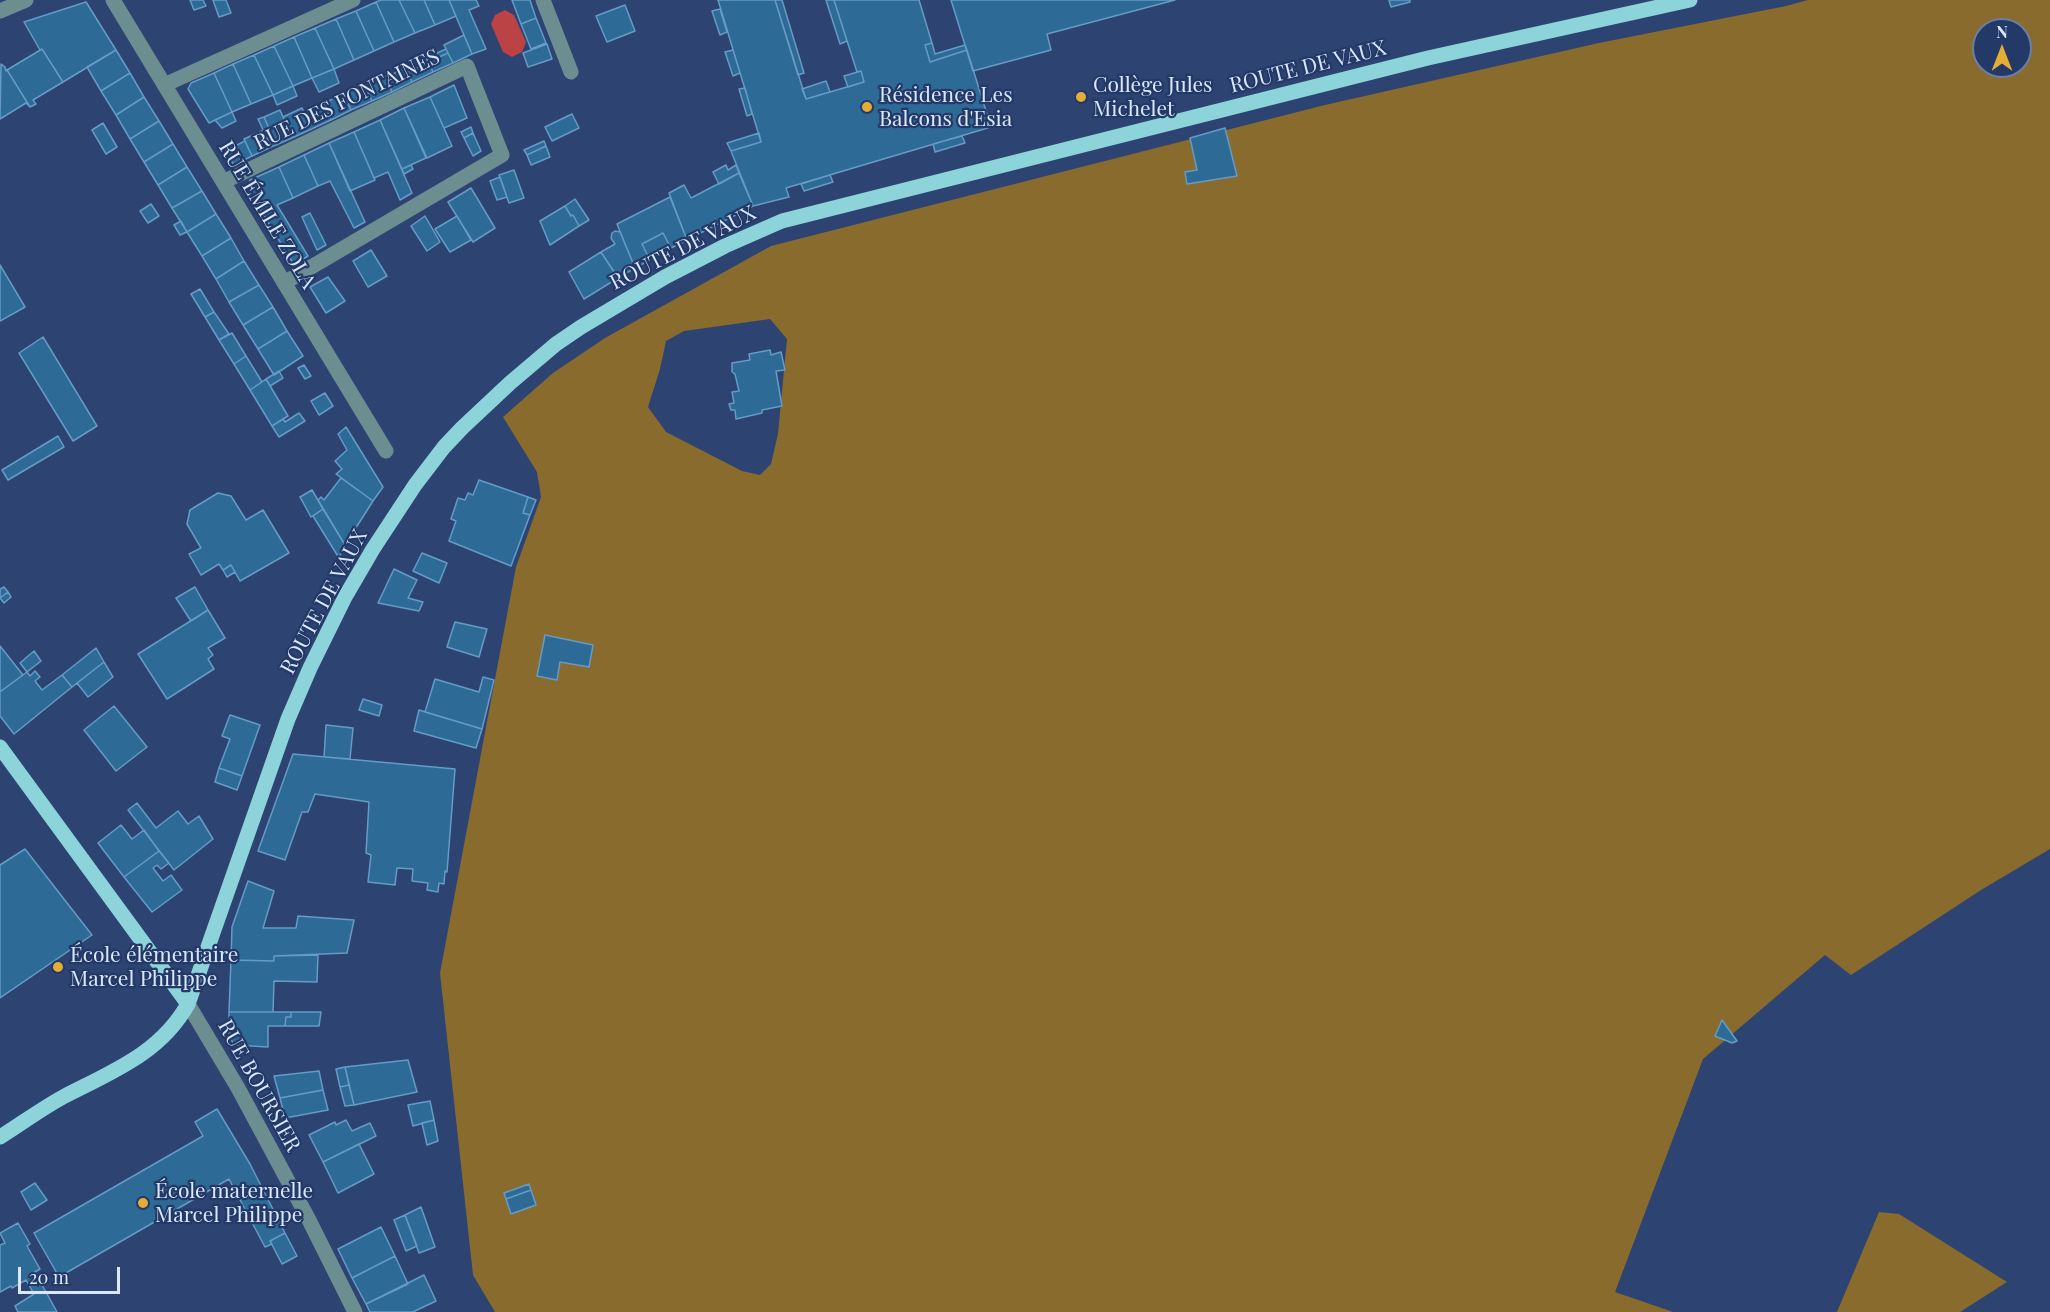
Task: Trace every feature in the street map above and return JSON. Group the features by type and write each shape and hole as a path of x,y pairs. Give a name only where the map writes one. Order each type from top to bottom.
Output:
{"main road":[{"name":"ROUTE DE VAUX","path":"0,1137 61,1098 120,1069 167,1034 180,1019 188,1004 288,719 310,668 360,571 415,485 444,447 510,383 556,344 581,327 700,259 782,221 1428,58 1690,0"},
{"name":"RUE BOURSIER","path":"0,747 188,1004"}],"street":[{"path":"0,11 26,0"},
{"name":"RUE ÉMILE ZOLA","path":"113,0 386,451"},
{"path":"164,85 353,0"},
{"path":"543,0 571,72"},
{"name":"RUE DES FONTAINES","path":"223,182 467,66 502,155 284,284"},
{"name":"RUE BOURSIER","path":"188,1004 260,1129 355,1312"}],"shaded area":[{"path":"1808,0 2050,0 2050,849 1981,890 1851,975 1825,955 1703,1059 1615,1292 1673,1312 495,1312 473,1275 440,973 516,567 541,497 537,472 503,417 553,373 605,338 771,246 1325,105 1599,43","holes":["770,319 787,339 778,434 771,464 760,475 742,471 666,432 648,407 666,341 684,331"]},
{"path":"505,10 514,15 526,42 522,52 512,57 503,52 491,24 495,15"},
{"path":"1879,1212 1899,1214 2007,1282 1960,1312 1837,1312"}],"building":[{"path":"190,0 203,0 206,6 194,10"},
{"path":"213,0 226,0 231,13 219,17"},
{"path":"399,0 415,33 394,42 376,2"},
{"path":"399,0 424,0 435,25 415,33"},
{"path":"424,0 449,0 456,16 435,25"},
{"path":"449,0 476,0 479,6 469,10 486,49 472,54"},
{"path":"512,0 530,0 536,18 521,24"},
{"name":"Résidence Les Balcons d'Esia","path":"718,0 775,0 806,99 864,82 861,71 857,72 834,0 919,0 932,43 925,45 930,62 967,50 991,127 786,188 789,197 753,206 731,151 761,142"},
{"path":"775,0 782,0 804,73 798,75"},
{"path":"826,0 834,0 847,41 840,44"},
{"path":"951,0 1175,0 1047,34 1051,50 973,71"},
{"path":"1389,0 1410,0 1410,2 1391,7"},
{"path":"86,2 116,50 63,82 42,49 40,50 24,22"},
{"path":"376,2 394,42 374,51 356,11"},
{"path":"625,5 635,31 607,42 596,16"},
{"path":"720,9 727,32 720,35 712,11"},
{"path":"356,11 374,51 354,60 336,19"},
{"path":"536,18 546,43 531,49 521,24"},
{"path":"336,19 354,60 334,69 315,28"},
{"path":"315,28 334,69 312,78 294,37"},
{"path":"464,35 472,54 453,63 444,45"},
{"path":"294,37 312,78 293,86 274,46"},
{"path":"932,43 935,54 965,45 967,50 930,62 925,45"},
{"path":"547,44 552,59 528,67 523,53"},
{"path":"274,46 293,86 273,95 254,55"},
{"path":"42,49 63,82 33,100 36,104 30,107 7,70"},
{"path":"446,49 448,53 428,62 426,58"},
{"path":"116,50 130,73 101,91 87,67"},
{"path":"733,50 740,73 733,76 725,52"},
{"path":"448,53 453,63 433,72 428,62"},
{"path":"254,55 273,95 251,104 233,64"},
{"path":"428,62 433,72 412,82 408,72"},
{"path":"1,64 30,107 26,103 0,119"},
{"path":"233,64 251,104 232,112 214,73"},
{"path":"406,68 412,82 392,92 386,77"},
{"path":"334,69 339,83 319,92 312,78"},
{"path":"861,71 864,82 848,87 844,76"},
{"path":"130,73 144,97 116,115 101,91"},
{"path":"214,73 232,112 209,123 188,89 191,83"},
{"path":"385,76 392,92 372,101 365,85"},
{"path":"826,81 830,92 806,99 802,89"},
{"path":"364,83 372,101 351,110 343,93"},
{"path":"454,85 467,118 444,128 430,97"},
{"path":"293,86 297,96 277,105 273,95"},
{"path":"745,88 752,114 747,116 739,89"},
{"path":"344,94 351,110 331,120 324,103"},
{"path":"144,97 159,121 130,139 116,115"},
{"path":"430,97 452,146 427,158 404,108"},
{"path":"325,106 331,120 292,138 283,117 302,108 305,115"},
{"path":"404,108 426,158 402,169 380,120"},
{"path":"280,110 292,138 276,145 264,117"},
{"path":"232,112 236,121 222,128 215,120"},
{"path":"572,114 579,128 552,141 545,127"},
{"path":"264,117 276,145 271,147 258,119"},
{"path":"380,120 412,193 400,200 388,172 374,178 354,132"},
{"path":"159,121 173,144 144,162 130,139"},
{"path":"103,123 117,147 106,154 92,130"},
{"path":"471,127 473,133 464,138 461,132"},
{"path":"1225,128 1237,176 1187,184 1185,172 1197,170 1190,138"},
{"path":"264,130 271,147 252,156 244,139"},
{"path":"354,132 375,180 350,191 329,143"},
{"path":"473,133 481,151 473,156 464,138"},
{"path":"759,133 761,142 731,151 727,143"},
{"path":"962,136 965,143 935,152 933,144"},
{"path":"245,141 252,156 234,165 225,151"},
{"path":"544,141 546,146 527,155 524,150"},
{"path":"329,143 365,222 354,228 330,181 318,186 304,155"},
{"path":"173,144 187,167 158,185 144,162"},
{"path":"546,146 550,157 531,165 527,155"},
{"path":"304,155 318,186 293,198 279,167"},
{"path":"411,165 413,169 404,174 402,169"},
{"path":"726,165 728,170 736,165 739,173 719,184 713,172"},
{"path":"187,167 202,191 172,208 158,185"},
{"path":"279,167 293,198 277,205 308,256 294,265 248,189 250,180"},
{"path":"514,170 524,198 509,203 499,175"},
{"path":"739,173 753,206 687,240 669,193 684,185 691,198"},
{"path":"830,175 833,182 804,191 801,184"},
{"path":"500,177 507,197 497,200 490,181"},
{"path":"471,188 495,228 473,242 448,202"},
{"path":"202,191 216,214 187,232 172,208"},
{"path":"670,197 687,240 671,248 663,233 642,244 650,260 635,268 617,224"},
{"path":"575,199 589,220 579,226 565,206"},
{"path":"151,204 159,216 148,223 140,211"},
{"path":"565,206 579,226 550,245 540,221"},
{"path":"310,213 326,245 317,250 302,217"},
{"path":"216,214 231,238 202,256 187,232"},
{"path":"425,216 440,242 427,251 411,226"},
{"path":"457,216 471,240 450,252 435,229"},
{"path":"181,221 187,232 180,235 174,225"},
{"path":"615,231 620,232 635,268 618,278 601,252 615,244 611,238"},
{"path":"663,233 671,248 650,260 642,244"},
{"path":"231,238 244,261 216,279 202,256"},
{"path":"371,250 387,276 368,287 353,261"},
{"path":"601,252 618,278 584,299 569,272"},
{"path":"244,261 259,285 229,302 216,279"},
{"path":"0,265 25,307 0,321"},
{"path":"328,277 345,301 326,313 310,287"},
{"path":"259,285 273,307 243,325 229,302"},
{"path":"200,289 214,312 205,317 191,294"},
{"path":"273,307 287,331 258,349 243,325"},
{"path":"214,312 229,334 219,340 205,317"},
{"path":"287,331 303,356 274,375 258,349"},
{"path":"232,333 246,356 234,364 219,340"},
{"path":"43,337 97,426 73,441 19,353"},
{"path":"770,350 771,355 781,352 785,370 776,371 782,406 736,419 735,410 731,410 729,404 734,403 732,392 739,391 735,374 732,372 732,363 750,360 749,354"},
{"path":"246,356 262,382 250,390 234,364"},
{"path":"304,365 311,376 305,379 298,368"},
{"path":"279,371 283,378 270,386 266,379"},
{"path":"266,379 288,416 272,426 250,390"},
{"path":"325,393 333,406 319,415 311,401"},
{"path":"299,413 305,421 279,437 272,426 283,419 285,422"},
{"path":"346,427 383,487 373,501 336,474 342,469 335,461 347,450 338,434"},
{"path":"58,436 64,447 8,480 2,470"},
{"path":"341,478 373,501 345,545 318,500 321,497 324,500"},
{"path":"479,480 528,497 523,513 530,515 511,566 449,541 456,521 451,519 458,498 465,500 468,493 473,495"},
{"path":"312,490 323,509 311,517 300,497"},
{"path":"218,493 231,496 246,520 263,510 289,553 240,581 231,565 223,570 219,564 201,575 189,554 201,548 187,524 190,510"},
{"path":"528,497 536,500 530,515 523,513"},
{"path":"323,509 345,545 339,558 313,516"},
{"path":"422,553 447,563 439,583 413,571"},
{"path":"231,565 235,572 227,577 223,570"},
{"path":"394,569 417,580 408,598 423,602 419,611 378,603"},
{"path":"4,587 8,592 0,598 0,589"},
{"path":"195,587 208,610 191,621 176,598"},
{"path":"8,592 11,597 4,603 0,598"},
{"path":"208,610 225,638 208,648 213,655 208,659 214,669 167,699 138,654"},
{"path":"455,622 487,629 479,657 447,647"},
{"path":"545,635 593,645 589,667 560,662 557,680 537,676"},
{"path":"0,646 23,675 0,692"},
{"path":"96,648 104,662 72,687 62,675"},
{"path":"34,651 41,661 27,672 20,663"},
{"path":"104,662 113,677 88,697 77,683"},
{"path":"35,671 40,677 35,681 42,690 62,675 72,687 14,734 0,716 0,692 27,672 30,676"},
{"path":"483,677 494,680 482,729 425,712 435,679 479,692"},
{"path":"363,699 382,705 379,716 359,710"},
{"path":"114,706 147,747 116,771 84,730"},
{"path":"419,710 482,729 476,748 414,731"},
{"path":"230,715 260,725 242,776 219,768 230,739 222,736"},
{"path":"326,725 353,728 350,759 324,757"},
{"path":"293,754 455,769 447,872 445,871 444,884 439,883 438,892 427,890 428,883 412,881 413,869 397,868 395,885 368,882 371,855 366,853 369,802 315,794 308,812 302,812 285,860 258,851"},
{"path":"219,768 242,776 237,790 215,782"},
{"path":"137,803 156,828 178,811 188,824 199,816 213,839 174,870 128,810"},
{"path":"121,825 132,839 144,830 159,851 124,877 98,843"},
{"path":"25,849 92,935 0,998 0,865"},
{"path":"159,851 169,863 161,869 157,865 153,868 163,881 171,875 182,890 152,912 124,877"},
{"path":"248,881 274,891 263,928 296,928 298,916 354,920 347,953 274,956 274,961 231,960 232,927"},
{"path":"318,955 317,982 274,981 273,1012 229,1012 231,960 274,961 274,956"},
{"path":"229,1012 291,1012 291,1017 286,1017 285,1026 268,1026 268,1047 234,1045 229,1035"},
{"path":"291,1012 321,1012 319,1026 285,1026 286,1017 291,1017"},
{"path":"1722,1020 1737,1041 1732,1043 1715,1036"},
{"path":"408,1060 417,1092 354,1105 345,1067"},
{"path":"345,1067 349,1085 340,1087 336,1069"},
{"path":"319,1071 323,1090 280,1098 274,1076"},
{"path":"349,1085 354,1105 345,1106 340,1087"},
{"path":"323,1090 328,1110 285,1118 280,1098"},
{"path":"430,1101 434,1120 413,1126 408,1105"},
{"path":"217,1109 250,1164 285,1233 270,1241 272,1244 265,1247 229,1179 59,1277 34,1233 203,1136 195,1122"},
{"path":"346,1120 352,1131 370,1123 376,1136 323,1162 309,1135 335,1122 336,1125"},
{"path":"434,1120 438,1141 427,1145 422,1123"},
{"path":"359,1144 374,1174 338,1193 323,1162"},
{"path":"35,1183 47,1200 31,1210 21,1192"},
{"path":"529,1184 531,1190 506,1199 504,1193"},
{"path":"531,1190 536,1205 511,1214 506,1199"},
{"path":"421,1207 435,1247 419,1253 405,1215"},
{"path":"405,1215 417,1246 406,1251 394,1220"},
{"path":"18,1223 30,1244 27,1246 40,1269 35,1272 57,1312 18,1312 15,1306 34,1294 26,1280 0,1292 0,1245 5,1243 0,1233"},
{"path":"381,1227 395,1256 352,1278 338,1249"},
{"path":"285,1233 297,1256 282,1264 270,1241"},
{"path":"395,1256 408,1284 366,1304 352,1278"},
{"path":"424,1275 436,1301 413,1312 370,1312 366,1304"}],"place":[{"name":"Collège Jules Michelet","path":"1081,97"},
{"name":"Résidence Les Balcons d'Esia","path":"867,107"},
{"name":"École élémentaire Marcel Philippe","path":"58,967"},
{"name":"École maternelle Marcel Philippe","path":"143,1203"}]}
